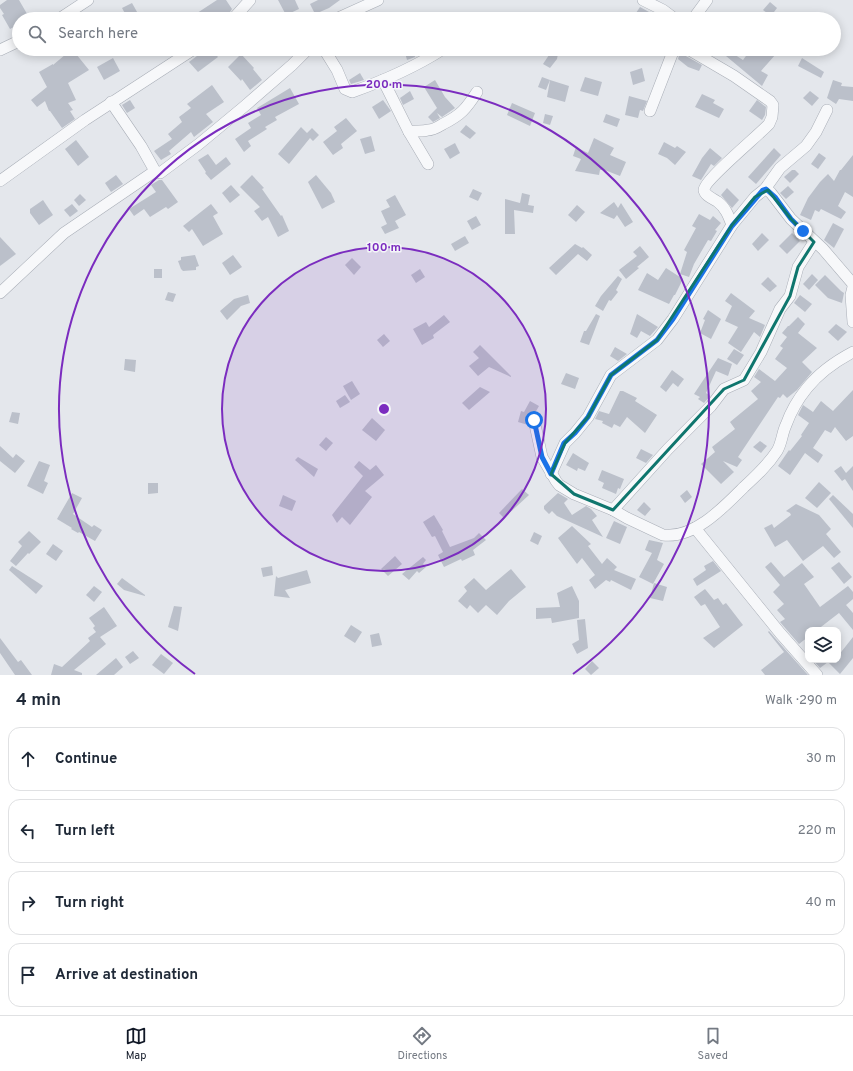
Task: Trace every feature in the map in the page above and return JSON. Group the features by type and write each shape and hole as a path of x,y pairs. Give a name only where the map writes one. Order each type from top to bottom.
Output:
{"street":[{"path":"70,12 88,0"},
{"path":"239,12 250,0"},
{"path":"351,12 378,0"},
{"path":"643,0 666,12"},
{"path":"698,12 707,0"},
{"path":"0,50 12,44"},
{"path":"0,181 111,102 183,56"},
{"path":"111,102 142,146 155,171 160,173 199,144 301,56"},
{"path":"328,56 337,70 345,89 349,92 383,80 433,56"},
{"path":"650,111 671,56"},
{"path":"700,56 734,76 770,101 773,105 772,117 769,124 719,170 705,187 704,190 706,194 725,208 732,226"},
{"path":"383,80 409,132 428,164"},
{"path":"409,132 418,130 427,131 456,118 466,109 477,92"},
{"path":"551,474 564,443 575,433 588,417 611,375 657,340 673,319 732,226 755,197 765,189 780,168 812,140 827,110"},
{"path":"0,293 64,233 155,171"},
{"path":"765,189 771,193 791,219 853,285 850,295 853,322"},
{"path":"613,510 668,449 711,406 724,389 744,380 760,352 780,310 790,296 798,266 814,242"},
{"path":"534,420 542,457 551,474 564,489 613,510 663,536 680,534 695,528 714,516 766,467 777,450 783,436 785,426 794,408 807,388 816,378 830,367 853,352"},
{"path":"695,528 817,675"}],"highlighted area":[{"path":"768,190 791,219 814,242 798,267 790,296 744,380 724,389 613,510 574,494 551,474 565,443 588,417 611,375 657,340 732,225 755,197"}],"building":[{"path":"7,0 19,0 26,12 12,12 12,28 10,29 2,15 4,14 0,8 0,5"},
{"path":"217,0 226,0 232,9 230,12 199,12"},
{"path":"278,0 295,0 299,9 292,12 284,12"},
{"path":"318,0 340,0 329,8 320,12 314,12 310,4"},
{"path":"770,2 777,8 774,12 766,12 763,10"},
{"path":"132,3 137,12 124,12 122,8"},
{"path":"640,7 649,12 637,12"},
{"path":"64,56 78,56 89,70 68,83 76,100 68,103 73,110 70,111 75,119 62,128 49,111 45,101 37,107 31,100 47,87 39,72 53,65"},
{"path":"197,56 218,57 198,72 189,62"},
{"path":"239,56 243,56 254,68 253,69 262,80 250,90 242,79 241,81 228,67"},
{"path":"406,56 415,56 415,57 407,60"},
{"path":"548,56 558,56 550,68 543,64"},
{"path":"679,56 686,56 702,65 699,71 688,67 678,59"},
{"path":"726,56 737,56 743,60 746,56 774,56 761,71 768,75 762,86"},
{"path":"113,58 120,71 104,80 97,67"},
{"path":"802,58 824,72 821,78 798,66"},
{"path":"642,68 645,81 633,85 630,72"},
{"path":"360,73 364,80 351,84 349,80"},
{"path":"542,77 550,80 546,90 538,87"},
{"path":"585,77 602,82 598,96 580,91"},
{"path":"435,80 445,97 455,108 442,117 437,113 440,118 433,122 428,117 437,108 424,87"},
{"path":"550,80 569,86 565,102 547,97"},
{"path":"833,80 842,83 841,86 853,87 853,101 839,99 836,104 827,98"},
{"path":"212,85 224,102 206,114 213,122 194,137 191,132 169,151 171,154 161,160 154,151 172,139 168,134 182,122 179,117 191,108 187,104"},
{"path":"290,88 299,104 275,117 277,120 265,127 267,129 248,141 251,146 244,152 235,139 251,128 248,123 261,115 257,108"},
{"path":"410,91 414,99 403,105 400,98"},
{"path":"810,91 819,98 812,106 803,98"},
{"path":"702,94 715,100 713,103 724,109 719,118 695,107"},
{"path":"629,96 647,101 643,111 640,110 638,118 625,115"},
{"path":"130,100 135,108 127,113 122,105"},
{"path":"383,100 391,111 379,119 372,107"},
{"path":"757,100 766,107 765,115 762,120 749,111"},
{"path":"512,103 535,113 530,126 507,115"},
{"path":"545,114 553,116 550,125 543,123"},
{"path":"606,114 620,119 617,127 603,122"},
{"path":"346,118 357,131 341,144 343,148 333,155 323,142 337,131 334,127"},
{"path":"466,125 476,133 470,139 460,132"},
{"path":"301,127 307,133 312,128 319,135 313,141 310,138 289,164 278,154"},
{"path":"371,136 375,151 365,154 360,139"},
{"path":"594,138 614,148 610,155 626,162 620,176 602,169 600,170 599,175 575,171 581,159 573,156 576,147 588,153"},
{"path":"76,140 89,157 78,166 65,149"},
{"path":"664,142 675,148 677,146 686,152 675,165 667,158 658,154"},
{"path":"455,143 460,153 450,159 444,149"},
{"path":"710,148 722,158 714,166 711,164 701,180 692,176 702,158"},
{"path":"774,148 781,155 756,184 748,177"},
{"path":"819,153 826,158 818,169 811,164"},
{"path":"208,154 216,165 226,157 231,164 211,180 205,173 206,172 198,160"},
{"path":"853,155 853,197 845,192 838,206 846,212 841,219 821,209 819,212 815,210 811,220 800,215 808,198 820,182 828,174 834,181 840,170"},
{"path":"792,170 795,170 799,174 790,183 784,177"},
{"path":"116,175 123,184 111,192 105,183"},
{"path":"252,175 264,188 262,189 281,216 282,215 289,231 278,237 268,217 262,221 254,211 260,207 240,187"},
{"path":"316,175 331,193 335,202 322,209 308,182"},
{"path":"159,180 162,180 178,202 168,209 166,207 150,217 144,209 134,216 129,209 156,192 151,185"},
{"path":"231,185 240,195 230,203 222,193"},
{"path":"788,186 794,192 786,199 780,193"},
{"path":"727,188 739,200 732,208 721,195"},
{"path":"473,189 482,193 478,201 469,197"},
{"path":"522,193 530,195 528,205 534,206 533,213 514,210 515,234 505,234 505,199 520,203"},
{"path":"80,194 86,200 79,206 74,200"},
{"path":"395,195 406,215 395,221 399,228 385,234 381,227 387,224 381,211 390,207 386,200"},
{"path":"43,200 53,215 39,225 30,213 30,209"},
{"path":"614,202 618,208 621,203 633,222 625,227 617,215 614,219 600,213"},
{"path":"72,204 78,211 70,217 64,210"},
{"path":"211,204 218,213 213,216 223,234 203,246 192,229 189,232 183,226"},
{"path":"577,205 585,212 576,222 568,215"},
{"path":"699,214 710,220 713,216 721,223 715,230 717,231 711,241 708,240 694,264 689,277 680,274 687,252 684,250 696,228 692,226"},
{"path":"476,216 481,225 472,230 467,221"},
{"path":"833,223 844,229 834,248 824,240"},
{"path":"762,233 769,240 758,251 752,244"},
{"path":"792,233 800,241 787,254 779,246"},
{"path":"465,236 469,243 455,251 451,244"},
{"path":"0,237 16,254 0,266"},
{"path":"575,244 582,248 583,247 592,255 587,261 578,254 556,275 549,268"},
{"path":"640,246 649,257 626,279 619,270 637,256 633,252"},
{"path":"195,255 199,266 196,267 196,270 183,271 178,261 181,260 181,257"},
{"path":"233,255 242,267 230,275 222,263"},
{"path":"352,258 361,267 354,275 345,265"},
{"path":"666,268 683,279 669,304 638,290 647,273 658,280"},
{"path":"154,269 162,269 162,278 154,278"},
{"path":"420,269 425,277 416,283 411,275"},
{"path":"812,274 818,280 809,290 803,284"},
{"path":"825,275 844,293 842,303 828,298 815,285"},
{"path":"618,276 622,279 616,290 618,292 611,301 609,300 603,311 595,306 601,296"},
{"path":"768,277 777,286 770,292 761,284"},
{"path":"168,292 176,294 173,302 165,300"},
{"path":"731,293 755,311 749,318 765,325 760,337 754,332 741,352 728,343 738,327 725,321 732,306 725,301"},
{"path":"248,295 250,303 241,306 227,320 220,311 234,299"},
{"path":"800,295 812,304 805,312 794,303"},
{"path":"708,310 721,319 711,339 700,333 705,320 703,319"},
{"path":"596,314 600,316 589,345 580,342 584,331 586,331"},
{"path":"637,314 658,327 650,336 641,331 637,338 630,334"},
{"path":"444,315 450,322 433,335 434,338 422,345 413,329 426,322 429,327"},
{"path":"798,317 805,324 798,333 817,348 802,362 812,372 797,390 787,398 783,394 780,398 778,397 738,457 742,460 737,467 723,461 734,472 721,484 701,464 715,452 712,447 735,429 730,422 758,399 751,391 761,382 754,377 759,369 775,381 787,368 775,359 783,348 780,346 787,337 782,333"},
{"path":"836,324 847,332 838,341 828,332"},
{"path":"384,334 390,341 383,347 377,340"},
{"path":"480,345 511,377 489,367 478,376 469,366 479,358 473,352"},
{"path":"615,347 627,354 618,361 610,356"},
{"path":"734,349 744,355 737,365 727,359"},
{"path":"718,358 732,364 728,376 716,371 706,393 710,396 704,403 698,399 700,397 694,394"},
{"path":"125,359 136,360 135,372 124,370"},
{"path":"672,370 684,379 678,387 673,383 666,392 660,387"},
{"path":"566,373 579,378 575,389 561,384"},
{"path":"352,381 360,394 351,400 343,386"},
{"path":"480,387 490,392 469,410 462,403"},
{"path":"853,390 853,436 846,441 835,427 831,433 825,430 813,448 823,455 818,463 805,453 790,475 778,466 789,450 790,451 802,436 801,435 809,423 798,415 803,405 813,412 821,401 833,411"},
{"path":"620,391 637,398 635,401 657,415 645,433 627,417 620,427 614,424 612,428 602,423 603,421 595,419 599,411 609,414"},
{"path":"345,395 350,402 340,408 336,401"},
{"path":"530,401 539,406 535,413 530,415 528,418 528,425 518,422 521,411 524,412"},
{"path":"12,412 20,413 18,424 9,422"},
{"path":"372,418 385,430 376,441 362,430"},
{"path":"326,437 333,443 326,451 319,445"},
{"path":"760,441 767,446 761,453 753,447"},
{"path":"0,446 13,458 16,454 25,461 15,473 0,461"},
{"path":"641,449 653,455 646,463 636,458"},
{"path":"573,453 589,463 585,471 578,468 577,471 566,465"},
{"path":"298,457 318,469 314,477 295,460"},
{"path":"39,461 50,465 44,481 48,483 43,494 27,486"},
{"path":"359,461 370,470 376,465 384,475 365,491 372,497 350,525 342,517 337,523 332,515 363,476 354,467"},
{"path":"841,466 846,473 853,466 853,491 845,479 842,481 834,471"},
{"path":"602,470 624,479 616,494 602,488 604,483 598,480"},
{"path":"819,482 831,493 817,508 805,498"},
{"path":"148,483 158,483 158,493 148,494"},
{"path":"522,489 529,495 504,518 499,513"},
{"path":"687,490 692,497 685,503 680,496"},
{"path":"72,493 82,498 73,514 92,527 94,525 102,530 95,541 71,529 72,528 57,519"},
{"path":"558,493 568,499 564,503 572,515 586,506 591,509 597,516 592,520 603,537 557,516 552,511 549,514 544,509 544,506"},
{"path":"283,495 296,501 292,511 279,506"},
{"path":"833,495 853,514 853,528 829,499"},
{"path":"644,502 651,509 645,516 637,510"},
{"path":"796,504 819,515 831,529 826,534 841,552 834,558 823,546 803,561 787,540 775,547 764,528 772,524 774,528 791,515 786,511"},
{"path":"434,515 443,530 442,531 450,547 474,538 479,533 486,540 473,550 475,555 462,561 461,559 444,567 438,555 443,552 435,536 432,537 423,522"},
{"path":"614,521 627,527 620,544 606,538"},
{"path":"572,526 591,544 588,546 602,564 607,558 617,567 614,570 636,579 631,590 611,580 610,582 606,580 595,589 589,580 595,575 582,558 577,564 558,538"},
{"path":"29,531 41,542 16,566 10,561 22,546 18,542"},
{"path":"534,532 542,536 538,545 530,541"},
{"path":"649,540 663,543 657,560 664,564 653,584 639,577 652,553 645,550"},
{"path":"53,544 63,551 56,561 46,554"},
{"path":"395,556 402,564 388,576 381,569"},
{"path":"423,557 426,560 423,564 426,567 419,573 417,571 409,580 402,574"},
{"path":"713,561 721,571 697,586 693,579 706,570 704,566"},
{"path":"771,562 784,577 802,563 814,577 804,584 820,607 848,586 853,592 853,599 846,605 853,613 853,630 839,613 821,627 805,627 805,639 799,644 780,622 785,619 777,610 784,604 773,592 780,585 765,567"},
{"path":"839,562 852,577 844,584 831,568"},
{"path":"12,566 43,586 36,594 9,570"},
{"path":"272,566 273,575 263,577 261,568"},
{"path":"511,569 526,587 509,601 497,615 486,605 478,613 470,605 467,609 458,601 467,591 464,587 474,578 486,590"},
{"path":"307,570 311,583 285,590 290,598 274,596 276,576 278,578"},
{"path":"122,578 145,596 124,590 117,584"},
{"path":"654,583 667,587 663,601 650,598"},
{"path":"94,586 102,592 94,602 86,595"},
{"path":"572,586 579,601 579,618 552,623 551,618 536,619 536,608 560,607 557,593"},
{"path":"705,589 714,600 718,598 723,605 726,603 743,625 714,648 703,638 720,627 705,604 701,606 694,597"},
{"path":"174,606 182,607 178,631 168,627"},
{"path":"104,607 117,626 100,637 106,644 74,670 82,673 82,675 51,675 54,664 62,667 90,641 88,638 96,632 93,628 95,626 89,618"},
{"path":"585,619 588,648 577,654 572,644 579,640 577,620"},
{"path":"351,625 362,632 355,643 344,636"},
{"path":"769,631 808,675 765,675 761,670 784,652 768,632"},
{"path":"379,633 382,645 372,647 370,635"},
{"path":"853,637 853,658 840,674 829,663 841,663 841,652"},
{"path":"0,638 18,662 21,660 32,675 15,675 0,653"},
{"path":"133,651 139,658 130,664 125,657"},
{"path":"161,654 173,663 164,674 152,665"},
{"path":"116,658 123,667 114,675 96,675"},
{"path":"592,661 599,668 591,675 585,669"},
{"path":"816,663 827,663 820,668"}],"route":[{"path":"534,420 542,457 551,474 564,443 575,433 588,417 611,375 657,340 673,319 732,226 755,197 763,190 768,190 791,219 803,231"}]}
